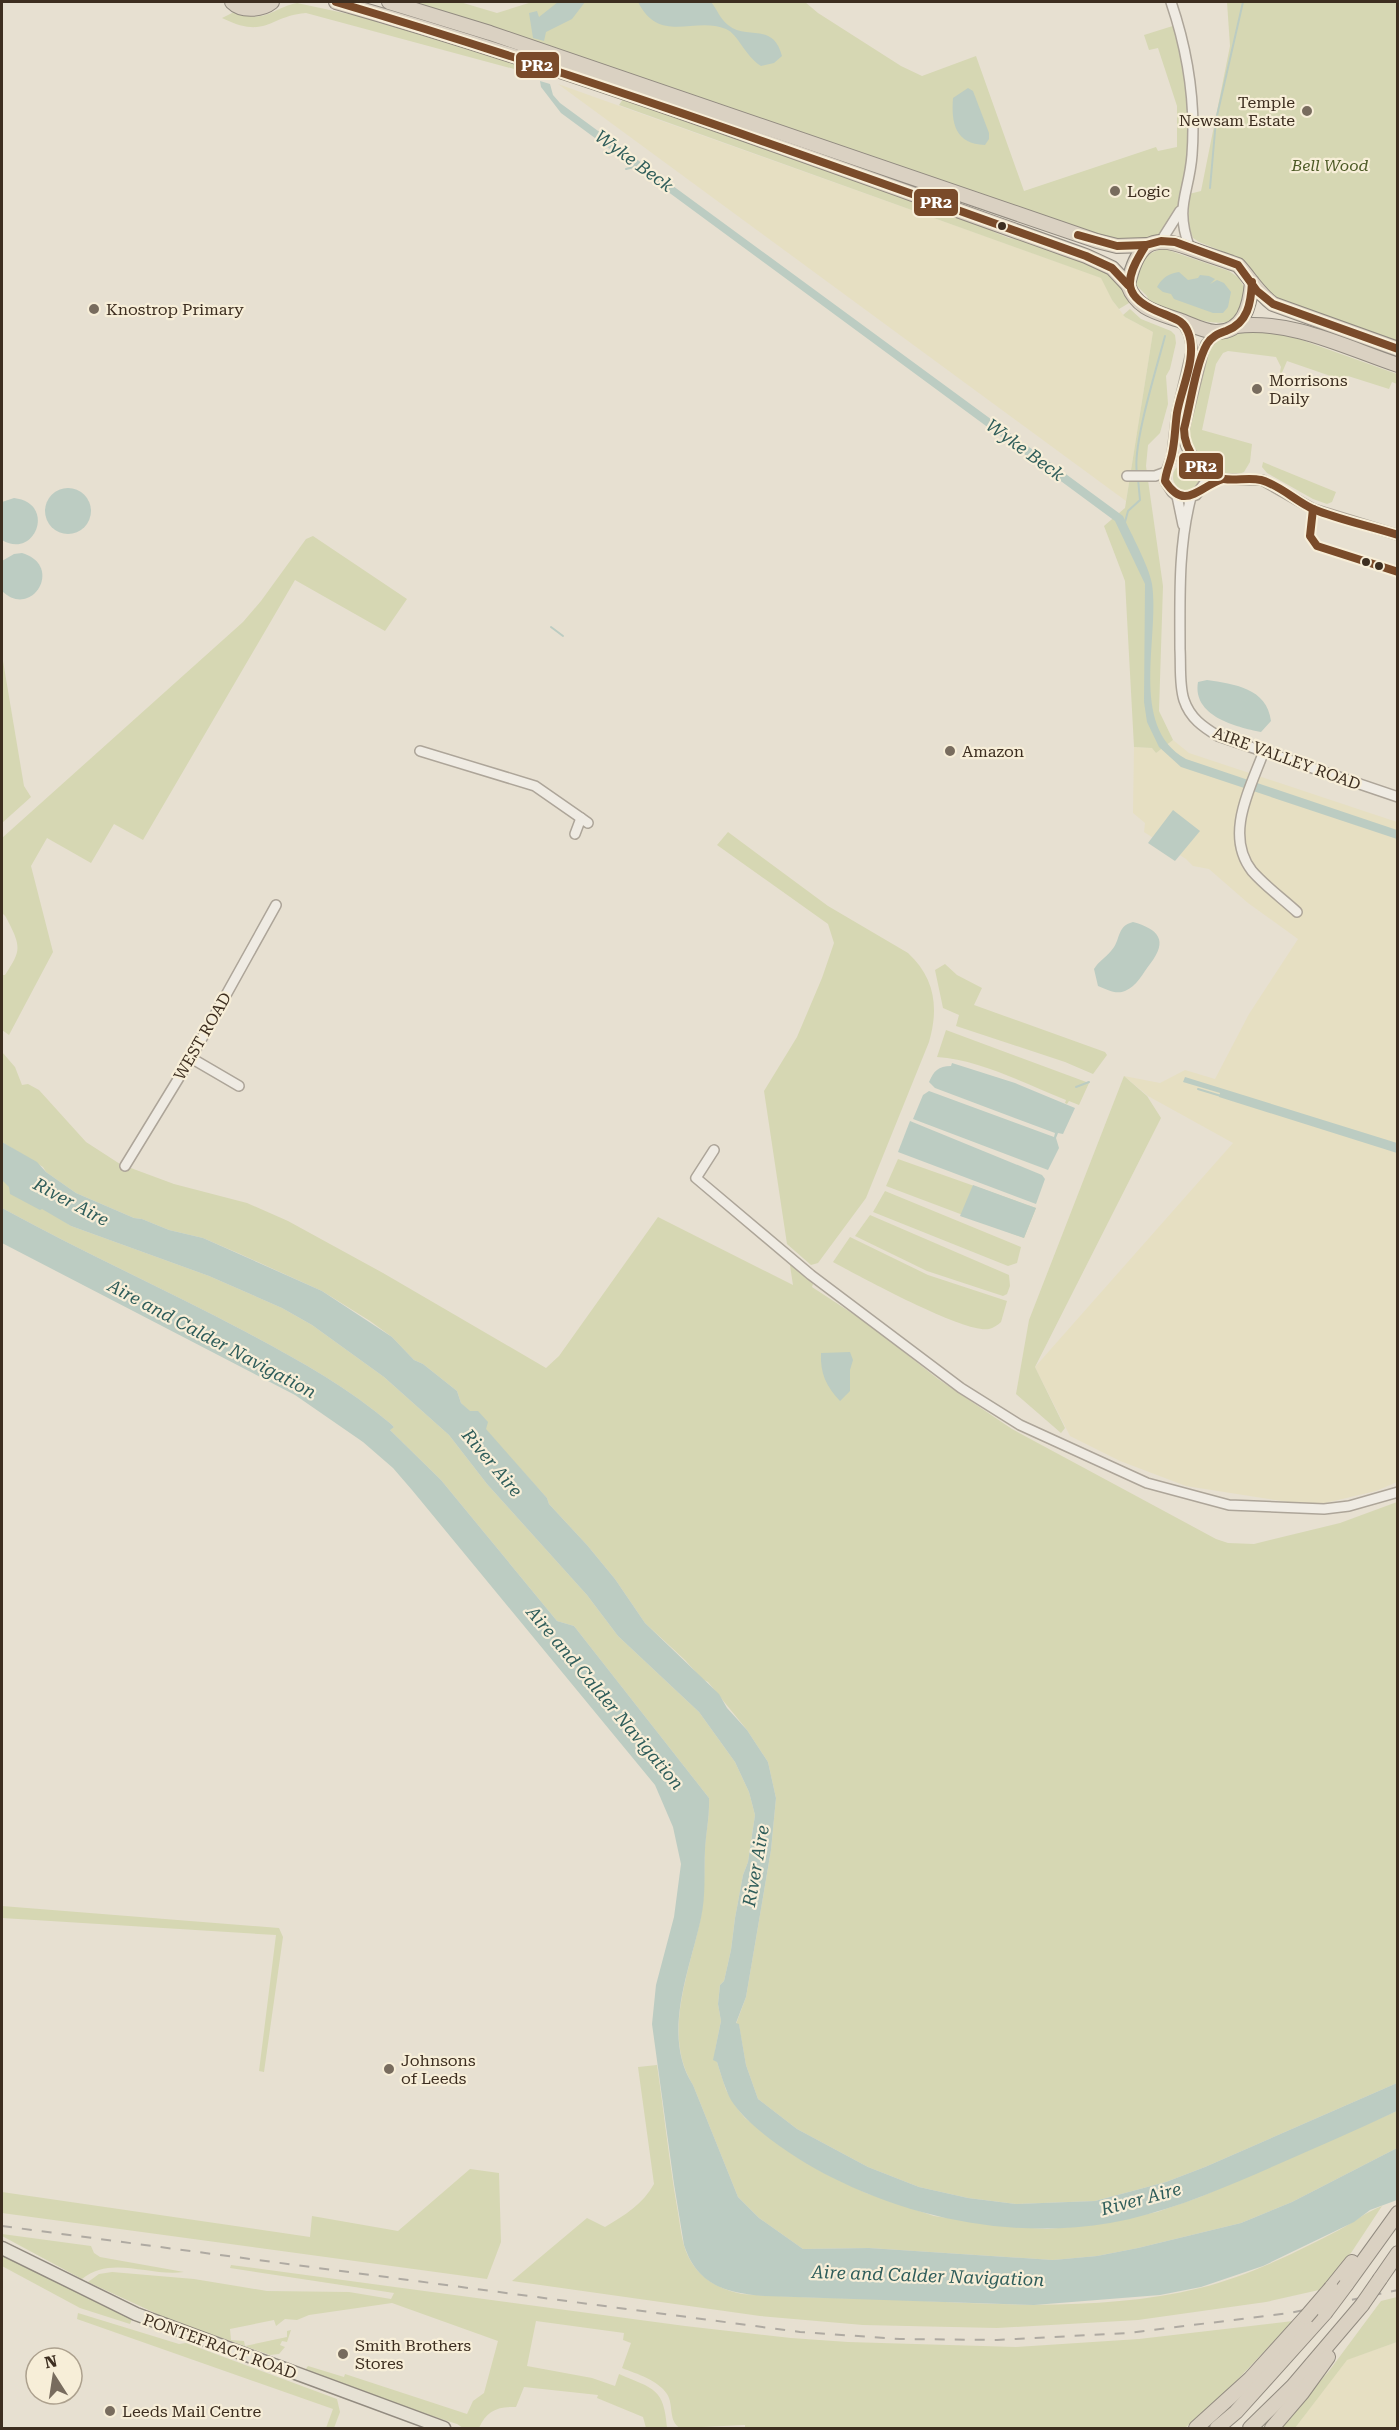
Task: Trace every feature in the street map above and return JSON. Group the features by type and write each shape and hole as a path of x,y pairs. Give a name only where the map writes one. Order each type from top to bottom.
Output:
{"highway":[{"path":"232,2 237,6 256,9 272,2"},
{"path":"336,2 457,36 1086,256 1112,268 1128,285 1132,296 1139,304 1149,310 1218,332 1236,326 1270,324 1314,336 1398,365"},
{"path":"388,2 480,30 1097,241 1117,246 1146,245 1161,241 1175,243 1238,265 1257,291 1273,304 1398,349"},
{"path":"1128,285 1137,256 1146,245"},
{"path":"1236,326 1245,315 1251,301 1252,282"},
{"path":"1218,2428 1236,2412 1326,2313 1398,2213"},
{"path":"1196,2428 1250,2379 1352,2262 1387,2229"},
{"path":"1272,2428 1322,2366 1398,2253"},
{"path":"1250,2428 1293,2386 1360,2307"}],"main road":[{"name":"PONTEFRACT ROAD","path":"2,2248 136,2314 444,2428"}],"street":[{"path":"1171,2 1183,38 1194,100 1192,158 1182,209 1183,230 1190,249"},
{"path":"1161,241 1182,209"},
{"path":"1168,487 1167,469 1192,349 1189,334 1182,321"},
{"path":"1204,487 1207,475 1200,462 1192,457 1184,441 1185,429 1203,352 1218,332"},
{"path":"1143,477 1167,469 1176,459 1192,457"},
{"path":"1205,469 1223,479"},
{"path":"1127,476 1143,477 1168,487 1177,496 1191,497 1204,487 1223,479 1262,480 1313,509 1398,535"},
{"name":"AIRE VALLEY ROAD","path":"1177,496 1183,527"},
{"name":"AIRE VALLEY ROAD","path":"1191,497 1183,527 1180,585 1183,699 1190,713 1202,727 1218,736 1398,797"},
{"path":"420,751 535,786 585,820 575,834"},
{"path":"1264,751 1244,807 1238,835 1245,861 1254,874 1298,912"},
{"name":"WEST ROAD","path":"125,1166 191,1058 276,905"},
{"path":"191,1058 239,1086"},
{"path":"714,1150 696,1178 811,1275 961,1388 1020,1425 1147,1483 1229,1505 1324,1509 1349,1506 1398,1492"}],"shaded area":[{"path":"558,84 1102,278 1112,300 1125,317 1153,332 1126,501"},
{"path":"1173,740 1189,753 1397,822 1397,1482 1376,1491 1321,1504 1288,1502 1186,1486 1120,1461 1070,1436 1035,1367 1233,1143 1148,1096 1124,1076 1160,1083 1185,1070 1215,1079 1249,1014 1298,939 1248,903 1209,869 1193,866 1144,832 1145,823 1133,813 1134,747 1152,748 1156,753"},
{"path":"1397,2342 1397,2428 1295,2428 1346,2360"}],"green space":[{"path":"389,2 460,2 497,13 532,2 805,2 818,13 901,66 922,76 976,56 1024,191 1156,147 1158,151 1177,147 1177,106 1158,48 1149,50 1144,35 1179,24 1194,100 1182,209 1161,241 1133,247"},
{"name":"Temple Newsam Estate","path":"1227,2 1397,2 1397,345 1284,303 1272,295 1244,260 1193,238 1188,224 1189,194 1201,191 1230,46"},
{"path":"297,3 372,19 407,30 417,30 519,64 529,73 306,13 258,27 237,24 222,18 234,12 261,16"},
{"path":"623,99 975,221 1009,238 1028,240 1104,268 1120,285 1129,303 1119,309 1101,278 619,105"},
{"path":"1165,249 1229,271 1239,278 1245,289 1241,312 1234,319 1211,322 1183,315 1149,302 1147,296 1136,285 1136,272 1146,256"},
{"path":"1130,309 1141,319 1171,331 1175,335 1176,343 1166,376 1168,404 1160,433 1148,445 1146,466 1163,586 1159,711 1173,740 1156,753 1152,748 1134,747 1125,581 1104,526 1125,508 1153,332 1123,315"},
{"path":"1252,328 1285,334 1397,374 1397,384 1392,382 1389,389 1348,376 1345,381 1287,361 1278,382 1281,367 1276,357 1228,351 1223,353 1216,364 1202,430 1252,444 1250,462 1244,472 1223,473 1209,465 1193,449 1187,433 1208,349 1212,344 1210,342 1213,339"},
{"path":"1263,462 1336,492 1332,502 1327,504 1313,499 1267,473 1262,467"},
{"path":"1187,463 1197,467 1201,477 1197,487 1187,491 1177,487 1173,477 1177,467"},
{"path":"313,536 407,599 385,631 295,580 143,840 114,824 91,863 47,838 31,866 53,952 9,1035 2,1030 2,975 5,975 16,956 17,946 10,925 2,913 2,838 243,622 306,539"},
{"path":"2,655 24,786 31,797 2,823"},
{"path":"728,832 828,906 908,953 924,973 932,994 934,1017 929,1042 866,1198 818,1263 811,1265 787,1244 764,1091 797,1037 834,943 828,924 717,845"},
{"path":"945,964 957,975 982,988 974,1005 1105,1052 1107,1055 1093,1074 1065,1062 956,1026 959,1015 943,1008 935,970"},
{"path":"946,1030 1089,1083 1079,1105 1069,1101 1067,1104 1066,1100 986,1068 937,1057"},
{"path":"2,1052 15,1067 22,1085 28,1084 39,1090 86,1142 120,1164 174,1184 247,1203 288,1221 383,1273 546,1368 559,1356 658,1217 793,1285 789,1259 814,1281 812,1287 867,1323 938,1379 1012,1429 1216,1539 1228,1543 1254,1544 1340,1523 1397,1502 1397,2083 1205,2167 1166,2182 1095,2201 1016,2204 968,2198 919,2187 868,2167 797,2129 758,2099 746,2065 739,2025 736,2024 746,1997 771,1850 776,1798 768,1762 747,1730 708,1682 702,1679 645,1623 615,1579 587,1545 461,1403 457,1391 423,1364 414,1360 392,1337 322,1291 203,1238 134,1218 76,1193 46,1172 43,1167 2,1142"},
{"path":"1124,1076 1147,1096 1161,1118 1035,1367 1065,1428 1061,1433 1016,1394 1029,1320"},
{"path":"898,1159 1036,1208 1024,1238 886,1186"},
{"path":"2,1180 71,1226 209,1276 282,1308 312,1325 384,1377 449,1435 487,1484 587,1595 618,1636 699,1712 735,1762 749,1792 755,1815 731,1950 724,1981 720,1985 718,2004 721,2021 715,2051 717,2062 726,2090 745,2118 795,2156 866,2193 934,2216 1002,2226 1047,2229 1092,2225 1157,2212 1200,2197 1397,2111 1397,2148 1292,2202 1241,2223 1097,2256 1053,2260 869,2248 803,2249 759,2218 738,2197 684,2065 679,2045 681,2001 702,1907 709,1798 574,1626 557,1621 441,1480 389,1429 394,1427 391,1424 321,1374 284,1353 216,1316 2,1208"},
{"path":"885,1191 1021,1247 1017,1263 1008,1266 873,1212"},
{"path":"870,1215 1009,1275 1010,1286 1007,1294 1003,1296 927,1271 855,1236"},
{"path":"850,1237 928,1275 1007,1301 1001,1322 989,1329 958,1323 912,1303 833,1262"},
{"path":"2,1906 279,1928 283,1937 264,2072 259,2071 276,1935 2,1918"},
{"path":"657,2065 674,2189 686,2250 698,2271 710,2282 742,2294 1016,2304 1128,2300 1218,2283 1271,2263 1382,2206 1351,2253 1319,2290 1266,2302 1138,2320 997,2328 863,2325 760,2316 512,2281 587,2218 605,2227 633,2208 650,2191 654,2184 638,2067"},
{"path":"470,2169 499,2173 501,2242 487,2279 2,2213 2,2192 310,2237 312,2216 398,2231"},
{"path":"2,2234 91,2246 94,2253 100,2257 184,2272 105,2268 82,2279"},
{"path":"2,2254 132,2319 130,2324 80,2308 2,2266"},
{"path":"231,2265 685,2326 848,2342 1016,2347 1139,2339 1293,2321 1224,2394 1185,2428 745,2428 745,2425 680,2428 672,2417 669,2398 663,2389 647,2378 622,2368 631,2343 623,2340 624,2333 536,2321 527,2366 592,2378 615,2386 619,2374 641,2383 660,2397 666,2415 667,2428 646,2428 643,2417 597,2398 598,2395 524,2387 516,2407 504,2407 493,2411 485,2417 479,2428 463,2428 305,2370 308,2366 344,2377 345,2374 467,2414 473,2401 484,2393 498,2341 392,2303 309,2315 297,2320 285,2319 276,2326 274,2320 230,2329 231,2340 244,2341 245,2346 287,2337 287,2331 291,2330 287,2342 282,2341 280,2345 285,2347 279,2354 270,2355 168,2319 88,2282 99,2274 112,2272 194,2279 267,2291 349,2292 391,2299 394,2293 230,2268"},
{"path":"1397,2297 1397,2342 1347,2360 1295,2428 1279,2428 1329,2371 1381,2301"},
{"path":"78,2313 179,2344 186,2343 337,2399 340,2412 334,2428 326,2428 333,2409 77,2319"}],"water":[{"path":"558,2 585,2 572,19 546,32 544,41 533,38 529,13 537,11 539,17"},
{"path":"638,2 711,2 725,23 743,32 766,35 778,45 782,56 774,63 761,66 750,57 734,35 726,29 702,25 678,27 657,23 647,15"},
{"name":"Wyke Beck","path":"540,81 550,84 553,95 560,103 1123,516 1144,559 1152,584 1150,680 1152,704 1157,726 1168,745 1186,759 1397,830 1397,839 1181,767 1159,747 1147,722 1144,702 1145,584 1115,521 561,113 541,87"},
{"path":"968,88 973,91 989,133 989,139 985,145 967,141 957,131 954,124 953,98"},
{"path":"1179,272 1188,280 1198,278 1200,275 1215,279 1210,284 1217,280 1224,283 1231,292 1228,307 1223,313 1213,313 1174,299 1171,294 1157,287 1166,276"},
{"path":"68,488 84,495 91,511 84,527 68,534 52,527 45,511 52,495"},
{"path":"14,498 27,502 35,509 38,519 32,537 24,543 14,544 2,540 2,502"},
{"path":"22,553 35,560 41,568 42,578 39,588 32,595 23,599 13,598 2,591 2,561 14,554"},
{"path":"1207,680 1238,686 1256,695 1263,701 1271,721 1261,732 1218,718 1202,703 1198,694 1198,682"},
{"path":"1173,810 1200,831 1175,861 1148,843"},
{"path":"1133,922 1149,928 1158,937 1160,942 1156,956 1129,989 1118,992 1098,986 1094,969 1114,947 1121,930"},
{"path":"952,1063 1015,1083 1075,1108 1063,1134 1058,1133 1056,1138 1059,1148 1048,1170 913,1119 923,1095 929,1091 1054,1137 1055,1133 935,1088 929,1082 933,1075 940,1068 951,1066"},
{"path":"1185,1077 1397,1143 1397,1153 1219,1097 1220,1093 1183,1082"},
{"path":"910,1121 1042,1175 1045,1179 1036,1204 898,1152"},
{"name":"River Aire","path":"2,1142 37,1162 46,1172 76,1193 134,1218 203,1238 322,1291 392,1337 414,1360 423,1364 457,1391 461,1403 470,1411 478,1411 488,1422 486,1429 615,1579 645,1623 719,1694 768,1762 776,1798 771,1850 746,1997 736,2023 739,2024 746,2065 758,2099 797,2129 868,2167 919,2187 968,2198 1016,2204 1095,2201 1166,2182 1397,2083 1397,2111 1256,2174 1184,2203 1110,2223 1039,2229 967,2222 897,2205 819,2171 776,2144 739,2111 729,2096 717,2062 713,2060 721,2021 718,2004 720,1985 724,1981 731,1950 755,1815 749,1792 735,1762 699,1712 618,1636 587,1595 487,1484 449,1435 384,1377 312,1325 282,1308 209,1276 71,1226 10,1194 9,1187 2,1180"},
{"path":"973,1185 1036,1208 1024,1238 960,1216"},
{"name":"Aire and Calder Navigation","path":"2,1208 216,1316 284,1353 321,1374 391,1424 394,1427 390,1430 441,1480 557,1621 574,1626 709,1798 703,1909 681,2002 679,2045 684,2066 738,2197 759,2218 803,2249 869,2248 1053,2260 1097,2256 1241,2223 1292,2202 1397,2148 1397,2200 1370,2210 1354,2222 1263,2266 1201,2287 1160,2295 1034,2305 764,2296 725,2289 705,2278 690,2259 684,2245 652,2024 656,1985 674,1917 681,1864 673,1827 655,1785 393,1468 363,1442 295,1395 2,1243"},
{"path":"850,1352 853,1360 850,1370 850,1391 840,1401 825,1379 821,1353"}],"waterway":[{"path":"1210,188 1216,120 1243,2"},
{"name":"Wyke Beck","path":"626,169 638,166"},
{"path":"1137,473 1138,445 1165,336"},
{"path":"1125,522 1128,511 1140,500 1138,479"},
{"path":"551,627 563,636"},
{"path":"1076,1087 1089,1082"},
{"path":"1198,1089 1221,1096"}],"railway":[{"path":"2,2226 800,2332 900,2339 997,2340 1128,2333 1290,2313 1398,2290"}],"transit line":[{"name":"PR2","path":"336,2 619,92 1086,256 1112,268 1128,285"},
{"name":"PR2","path":"1078,235 1117,246 1146,245"},
{"name":"PR2","path":"1223,479 1186,496 1179,495 1165,481 1173,449 1177,413 1190,362 1191,341 1181,322 1150,308 1133,294 1130,278 1138,257 1146,245 1161,241 1175,242 1238,265 1257,291 1273,304 1398,349"},
{"name":"PR2","path":"1252,282 1251,297 1244,318 1233,327 1213,337 1203,352 1184,429 1191,453 1202,467 1216,477 1261,480 1274,485 1313,509 1398,535"},
{"name":"PR2","path":"1313,509 1310,536 1317,546 1398,572"}],"place":[{"name":"Temple Newsam Estate","path":"1307,111"},
{"name":"Logic","path":"1115,191"},
{"name":"Knostrop Primary","path":"94,309"},
{"name":"Morrisons Daily","path":"1257,389"},
{"name":"Amazon","path":"950,751"},
{"name":"Johnsons of Leeds","path":"389,2069"},
{"name":"Smith Brothers Stores","path":"343,2354"},
{"name":"Leeds Mail Centre","path":"110,2411"}],"park label":[{"name":"Bell Wood","path":"1330,165"}]}
